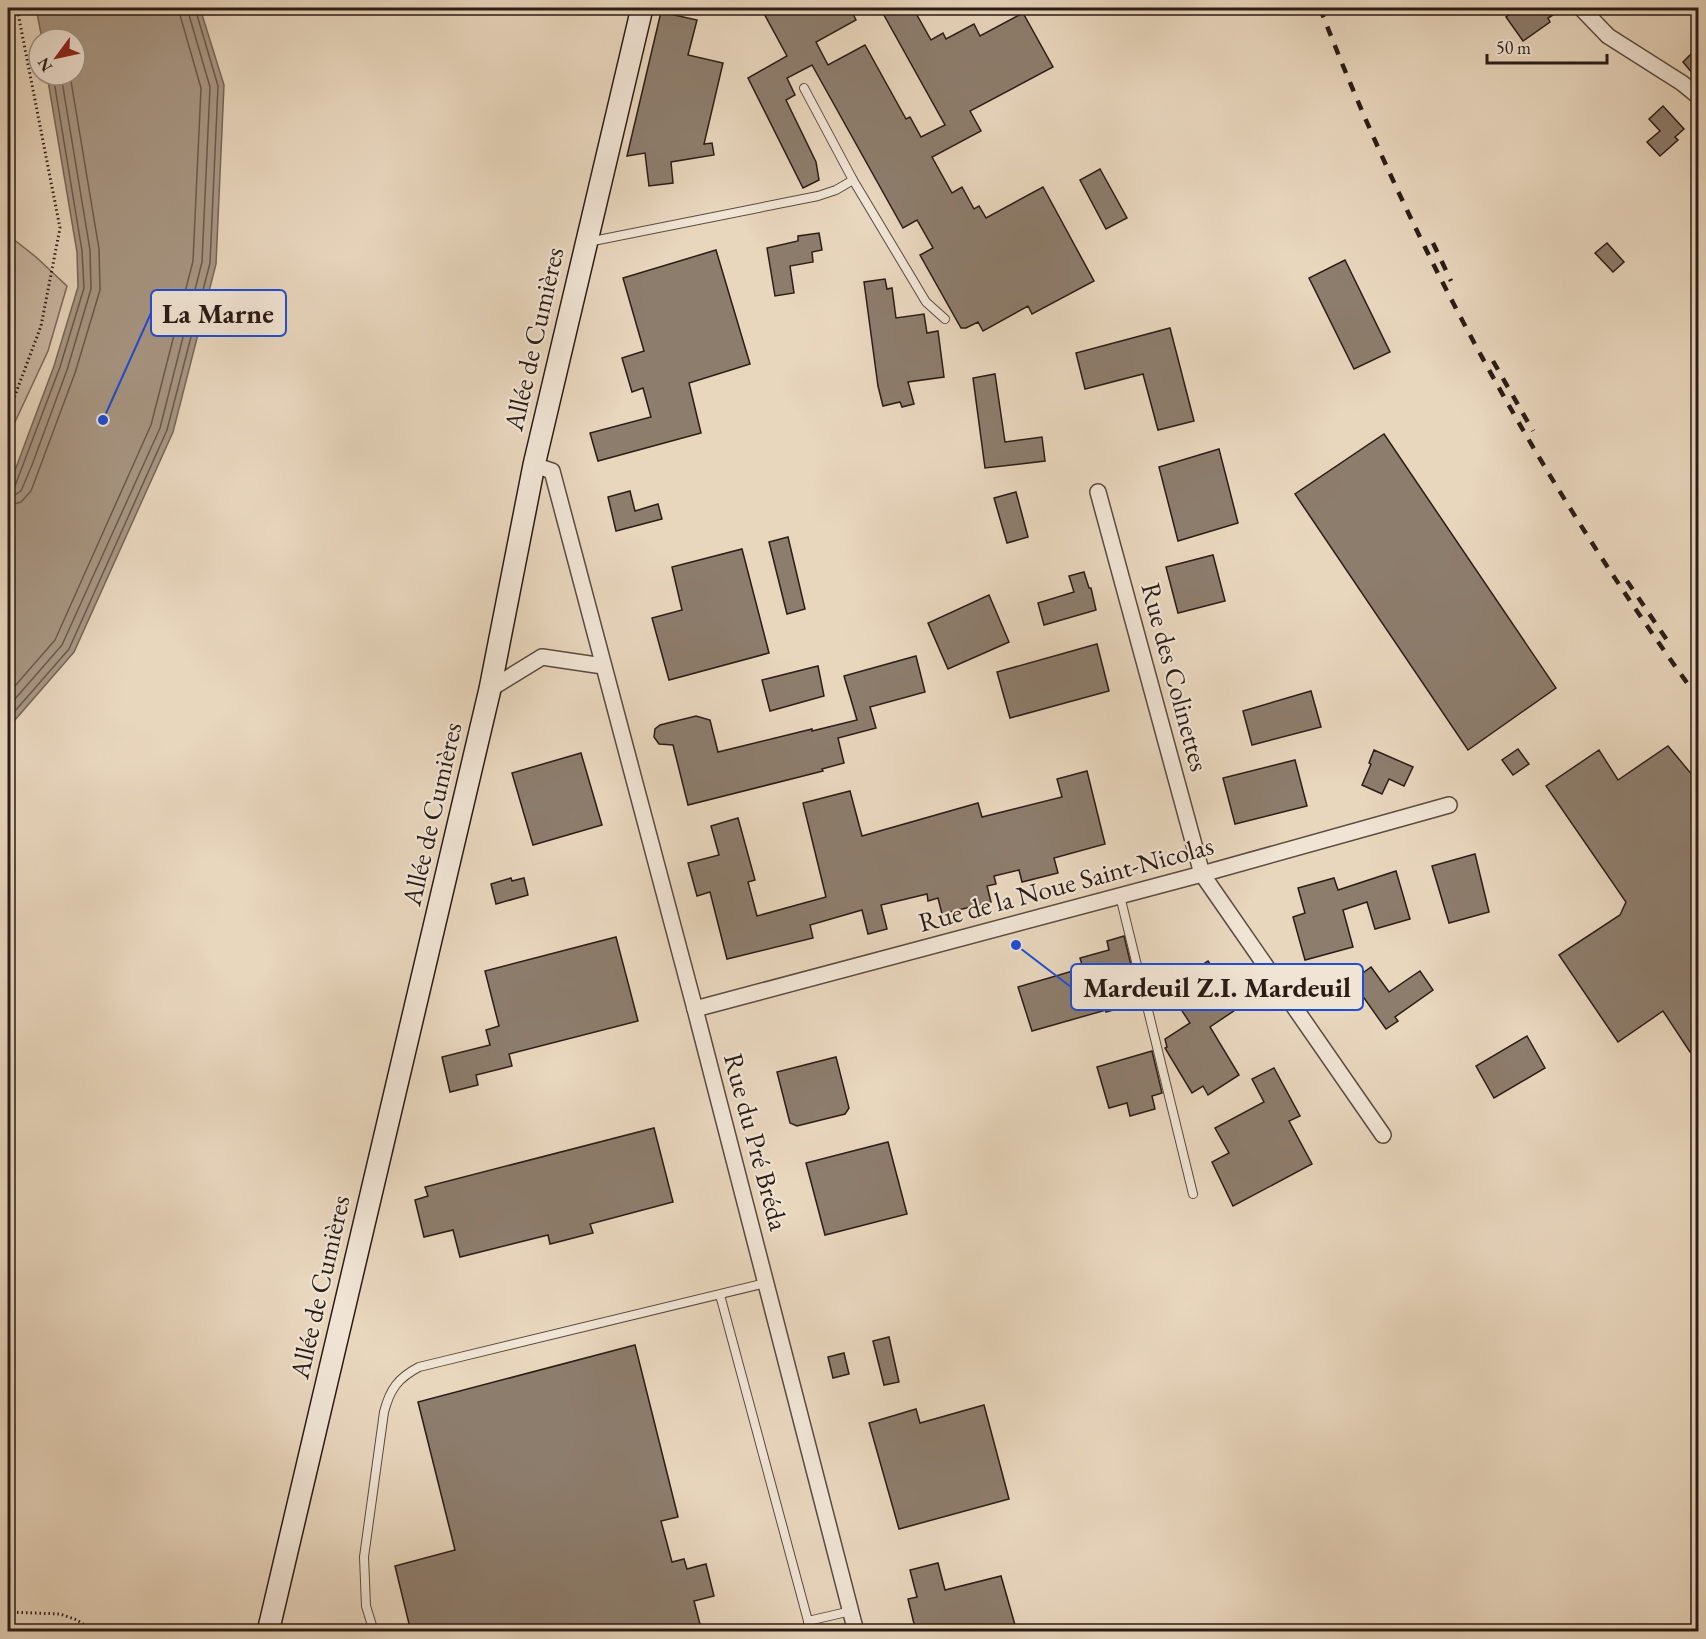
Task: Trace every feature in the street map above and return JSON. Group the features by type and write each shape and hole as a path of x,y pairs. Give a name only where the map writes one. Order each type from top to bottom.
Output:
{"main road":[{"name":"Allée de Cumières","path":"268,1632 490,689 534,465 642,8"}],"street":[{"path":"1581,8 1608,36 1682,83 1698,96"},
{"name":"Rue du Pré Bréda","path":"534,465 552,471 695,1009 856,1632"},
{"name":"Rue des Colinettes","path":"1098,492 1202,874 1383,1135"},
{"path":"490,689 542,657 603,666"},
{"name":"Rue de la Noue Saint-Nicolas","path":"695,1009 1202,874 1449,805"}],"lane":[{"path":"804,88 853,180 926,302 945,319"},
{"path":"587,242 818,196 836,190 853,180"},
{"path":"1120,896 1193,1194"},
{"path":"374,1632 366,1606 364,1557 384,1412 395,1385 406,1374 419,1367 766,1283"},
{"path":"720,1295 811,1632"},
{"path":"808,1621 851,1611"}],"path":[{"path":"8,414 41,326 60,228 17,8"},
{"path":"8,1612 60,1614 77,1620 94,1632"}],"shaded area":[{"path":"8,235 67,286 48,351 8,437"}],"water":[{"path":"36,8 200,8 224,85 216,264 173,432 74,652 8,728 8,489 54,366 78,287 77,252 49,87 87,87 87,27 40,27"}],"building":[{"path":"761,8 850,8 856,20 816,42 828,65 865,45 906,119 910,117 921,137 945,125 880,8 913,8 931,40 943,33 946,39 974,24 980,36 1023,13 1053,67 970,111 981,131 932,157 952,193 962,187 974,209 979,206 986,218 1043,187 1094,281 1032,314 1028,306 983,331 978,322 961,328 920,255 933,248 917,220 903,228 812,65 787,78 795,95 786,100 816,162 819,180 803,188 748,78 787,56"},
{"path":"1519,8 1564,8 1548,18 1550,22 1523,41 1506,17"},
{"path":"661,12 697,20 688,55 723,63 704,144 712,143 714,155 671,162 673,183 649,186 645,153 627,156"},
{"path":"1692,53 1698,59 1698,80 1683,62"},
{"path":"1663,106 1684,129 1675,137 1678,140 1660,156 1647,142 1660,131 1649,119"},
{"path":"1100,169 1127,218 1106,229 1080,180"},
{"path":"819,233 822,250 812,252 813,262 790,266 794,293 775,296 767,248 798,241 798,236"},
{"path":"1607,243 1624,262 1613,272 1595,253"},
{"path":"716,250 750,364 689,383 701,433 598,461 590,433 651,417 643,388 632,392 622,358 644,351 623,278"},
{"path":"1345,260 1390,352 1354,369 1309,278"},
{"path":"885,279 887,289 892,288 896,318 924,314 927,333 938,331 944,377 908,382 914,404 902,407 900,402 883,406 878,386 864,282"},
{"path":"1170,328 1194,421 1158,430 1143,374 1085,389 1076,353"},
{"path":"995,374 1005,442 1042,437 1045,461 985,468 973,378"},
{"path":"1384,434 1556,688 1468,750 1295,494"},
{"path":"1219,449 1238,523 1178,541 1159,467"},
{"path":"630,491 635,511 658,504 662,519 616,531 608,497"},
{"path":"1016,492 1028,537 1007,543 994,498"},
{"path":"788,537 805,609 787,614 769,542"},
{"path":"742,549 769,653 669,680 652,618 682,610 672,567"},
{"path":"1213,555 1225,601 1178,613 1166,567"},
{"path":"1084,572 1089,588 1091,588 1096,610 1044,625 1038,603 1074,592 1069,576"},
{"path":"989,595 1009,642 948,669 928,623"},
{"path":"1097,644 1109,691 1010,718 997,672"},
{"path":"916,656 925,692 870,707 876,728 838,738 844,763 822,769 823,771 688,805 673,745 659,744 654,737 655,729 660,725 696,716 710,720 718,752 857,720 844,676"},
{"path":"818,666 824,696 770,711 762,680"},
{"path":"1311,691 1321,727 1252,745 1243,711"},
{"path":"1668,746 1698,782 1698,1046 1690,1052 1663,1011 1618,1042 1559,955 1620,915 1626,902 1546,786 1599,750 1618,780"},
{"path":"1518,749 1529,764 1513,775 1502,760"},
{"path":"1374,750 1413,767 1404,786 1389,779 1382,794 1362,785"},
{"path":"581,753 602,825 533,845 512,773"},
{"path":"1295,760 1307,806 1235,824 1223,778"},
{"path":"1087,771 1105,844 1054,858 1058,873 1022,882 1019,870 994,876 996,884 987,886 991,902 942,914 938,898 928,901 927,894 881,905 887,929 868,934 862,910 810,925 813,938 727,959 710,892 697,896 688,863 719,855 711,826 738,818 755,880 748,882 757,916 826,897 803,803 850,791 862,836 978,803 982,817 1062,797 1057,779"},
{"path":"1475,854 1489,912 1449,923 1432,866"},
{"path":"1396,871 1410,919 1375,929 1367,902 1343,910 1353,947 1305,960 1293,917 1305,913 1298,888 1334,878 1338,890"},
{"path":"511,878 512,881 524,878 528,895 496,904 491,884"},
{"path":"1124,936 1140,1003 1032,1031 1018,987 1083,968 1080,958 1109,950 1107,941"},
{"path":"616,937 638,1021 509,1054 512,1066 476,1075 478,1085 450,1092 442,1057 490,1045 486,1030 499,1026 485,971"},
{"path":"1208,961 1231,995 1239,990 1247,1002 1210,1027 1239,1075 1208,1095 1203,1086 1192,1093 1165,1048 1167,1047 1165,1039 1190,1023 1167,988"},
{"path":"1371,967 1389,992 1420,971 1433,990 1395,1017 1398,1021 1386,1029 1352,981"},
{"path":"1527,1036 1545,1068 1494,1098 1476,1066"},
{"path":"1152,1051 1162,1093 1152,1096 1155,1109 1130,1116 1127,1103 1109,1108 1097,1067"},
{"path":"836,1057 849,1108 845,1114 797,1126 790,1123 777,1072"},
{"path":"1274,1068 1300,1116 1289,1121 1312,1164 1233,1206 1212,1162 1229,1153 1215,1128 1264,1102 1252,1079"},
{"path":"654,1128 673,1202 590,1224 593,1233 550,1244 548,1235 460,1257 453,1230 424,1237 415,1200 428,1196 425,1187"},
{"path":"888,1142 907,1214 825,1235 806,1163"},
{"path":"889,1337 899,1382 884,1385 873,1341"},
{"path":"635,1345 678,1517 661,1521 672,1562 684,1559 687,1569 706,1564 714,1596 694,1601 702,1632 411,1632 395,1566 455,1550 418,1402"},
{"path":"844,1353 849,1374 833,1378 828,1357"},
{"path":"984,1405 1009,1499 899,1529 869,1423 916,1409 920,1423"},
{"path":"938,1563 945,1590 1001,1576 1017,1632 916,1632 908,1599 917,1597 910,1570"}],"railway":[{"path":"1320,8 1397,190 1486,365 1535,451 1587,535 1698,698"},
{"path":"1433,243 1451,281"},
{"path":"1493,361 1533,431"},
{"path":"1627,581 1669,643"}],"place":[{"name":"La Marne","path":"103,420"},
{"name":"Mardeuil Z.I. Mardeuil","path":"1016,945"}]}
